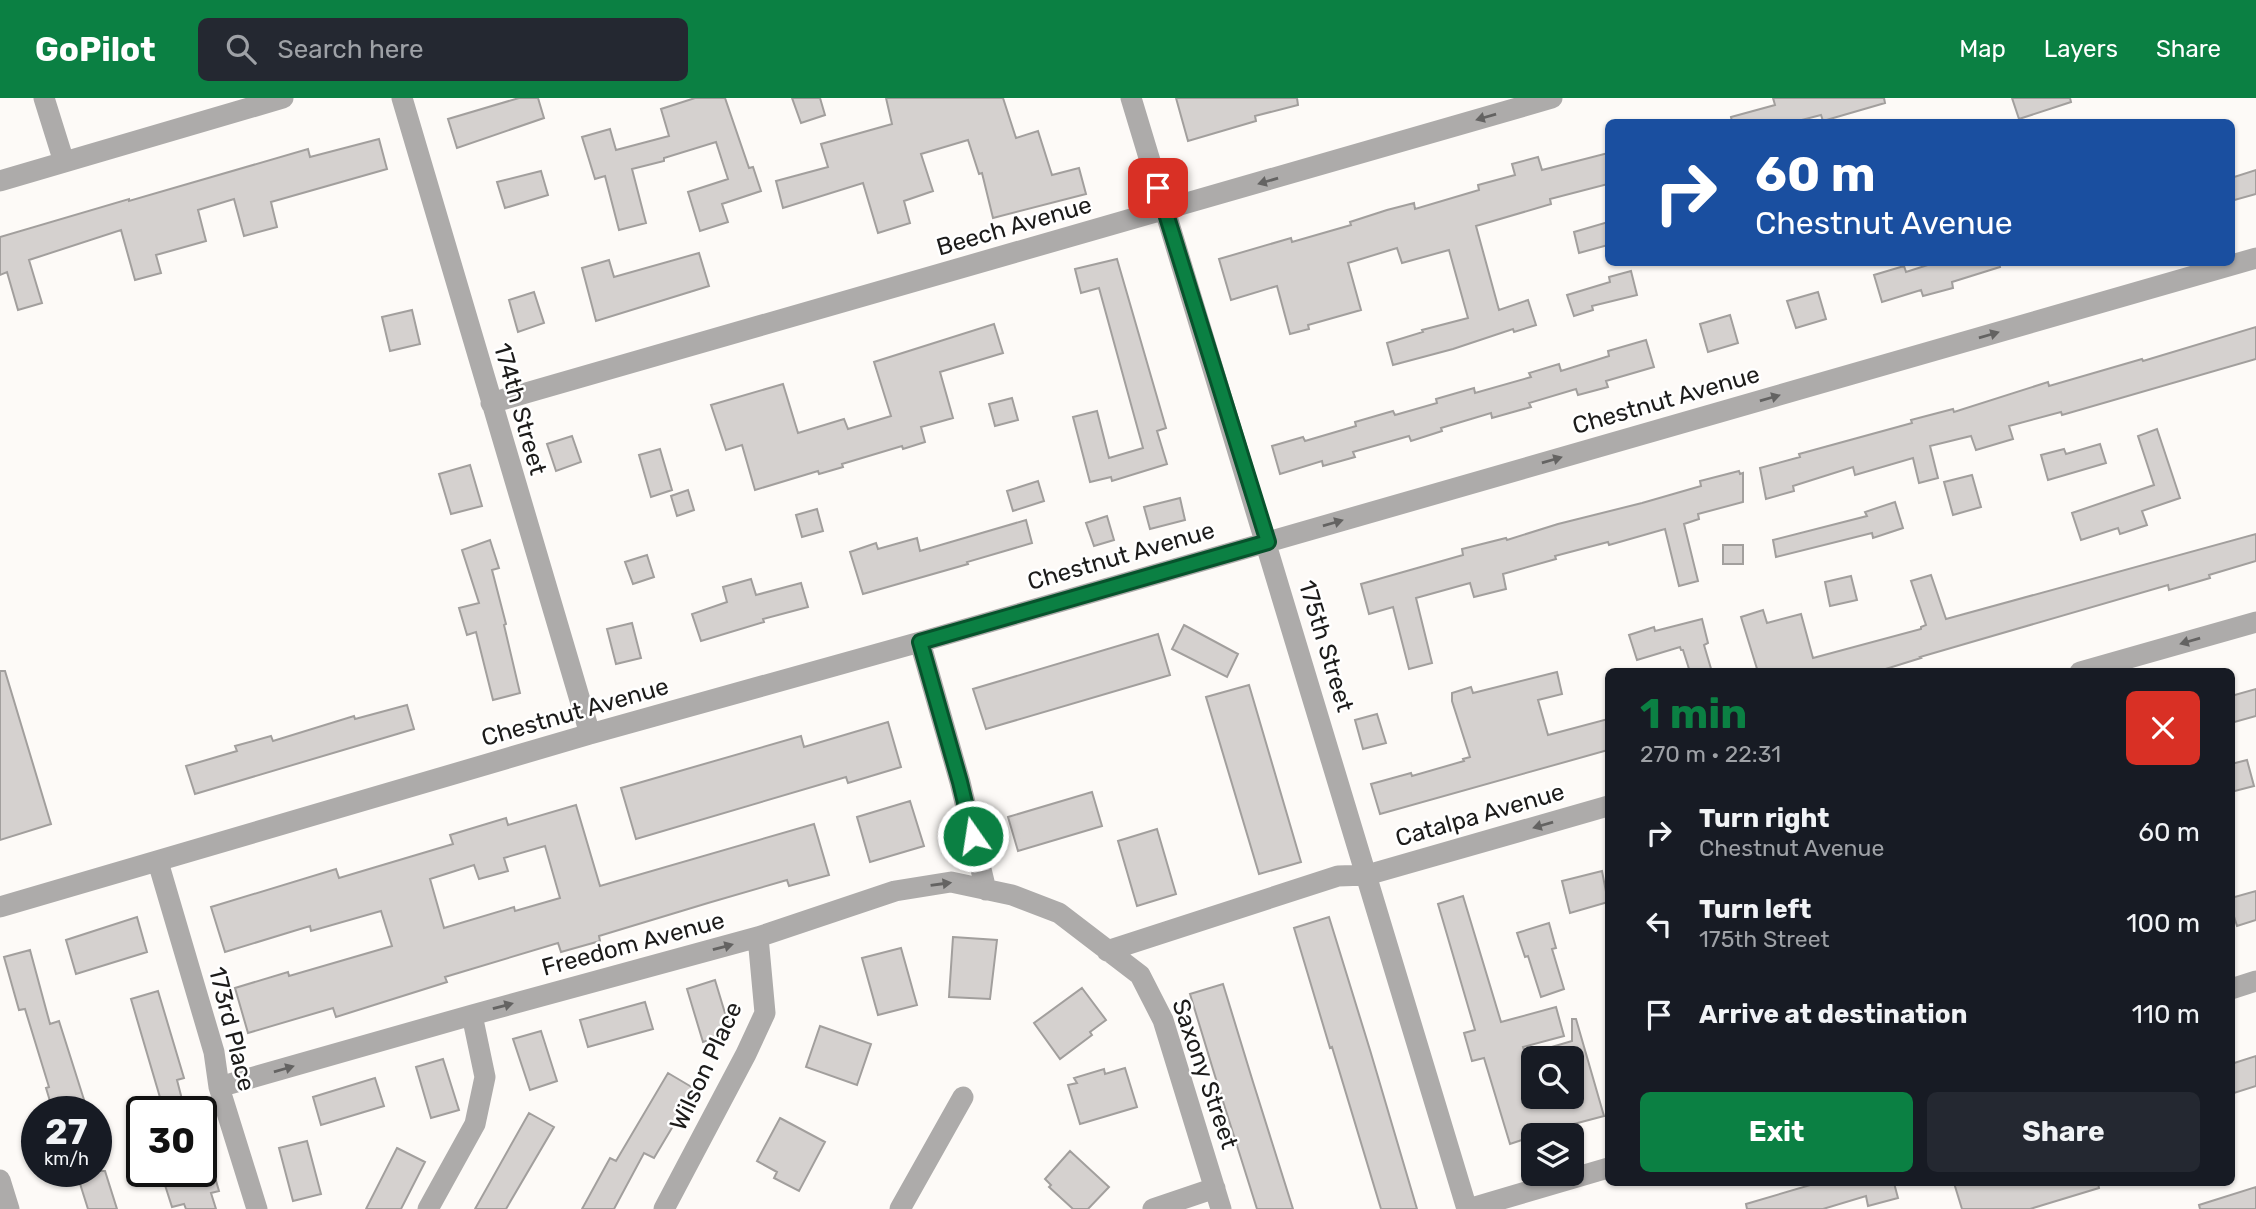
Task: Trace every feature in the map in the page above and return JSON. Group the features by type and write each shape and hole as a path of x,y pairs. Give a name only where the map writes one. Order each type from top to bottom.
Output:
{"street":[{"path":"44,98 64,162"},
{"path":"0,181 283,98"},
{"name":"174th Street","path":"402,98 590,734"},
{"name":"175th Street","path":"1131,98 1268,542 1468,1209"},
{"name":"Beech Avenue","path":"491,403 1552,98"},
{"name":"Chestnut Avenue","path":"2235,264 2256,258"},
{"name":"Chestnut Avenue","path":"0,907 590,734 920,642 2228,266"},
{"path":"2094,668 2256,622"},
{"path":"920,642 960,782 986,890"},
{"name":"Catalpa Avenue","path":"1107,951 1338,876 1367,875 1605,807"},
{"name":"173rd Place","path":"158,862 214,1052 219,1087 257,1209"},
{"name":"Freedom Avenue","path":"219,1087 472,1014 758,937 895,891 951,882 1012,895 1059,913"},
{"name":"Saxony Street","path":"1059,913 1140,975 1163,1020 1222,1209"},
{"name":"Wilson Place","path":"664,1209 765,1013 758,937"},
{"path":"2235,988 2256,981"},
{"path":"428,1209 475,1124 485,1077 472,1014"},
{"path":"900,1209 962,1097"},
{"path":"1468,1209 1605,1169"},
{"path":"0,1180 9,1209"},
{"path":"1153,1209 1215,1188"}],"building":[{"path":"519,98 538,98 544,118 457,148 448,119"},
{"path":"695,98 725,98 749,168 753,167 761,191 722,204 728,222 700,231 688,192 728,179 716,142 664,158 664,161 632,169 646,223 619,230 605,176 595,179 582,137 610,129 616,150 669,136 661,109"},
{"path":"792,98 820,98 825,115 801,123"},
{"path":"886,98 1003,98 1016,138 1038,131 1052,175 1079,168 1086,194 993,218 982,173 979,174 968,140 921,154 933,191 904,201 910,223 878,233 863,183 783,208 776,181 828,167 821,144 892,124"},
{"path":"1176,98 1297,98 1298,105 1255,116 1256,121 1188,141"},
{"path":"1773,98 1884,98 1885,103 1830,119 1822,119 1821,115 1806,119 1731,119 1775,105"},
{"path":"2012,98 2070,98 2071,102 2019,119"},
{"path":"379,139 387,169 271,202 277,227 244,236 234,199 198,210 206,241 156,255 161,273 135,280 121,230 29,260 42,303 18,310 7,272 0,275 0,237 308,149 310,157"},
{"path":"1605,154 1605,185 1550,199 1551,204 1476,226 1499,310 1528,300 1536,325 1514,332 1513,329 1393,365 1387,343 1468,318 1449,250 1402,263 1397,248 1348,263 1361,310 1308,325 1309,329 1290,334 1277,286 1231,300 1219,259 1291,238 1292,242 1351,225 1350,222 1387,210 1414,203 1415,209 1479,190 1478,185 1515,175 1512,164 1538,157 1542,170"},
{"path":"2256,170 2256,194 2235,200 2235,177"},
{"path":"541,171 548,195 505,208 497,182"},
{"path":"1605,223 1605,246 1579,253 1574,232"},
{"path":"699,253 709,286 596,321 582,268 609,260 614,277"},
{"path":"1117,259 1166,428 1157,431 1167,464 1112,481 1111,477 1090,482 1073,417 1097,411 1109,458 1143,448 1099,288 1081,293 1075,269"},
{"path":"1904,266 1906,272 1925,266 2000,267 1952,282 1953,288 1923,296 1921,290 1882,302 1874,275"},
{"path":"1631,271 1637,295 1592,306 1593,310 1574,316 1567,295 1610,282 1609,277"},
{"path":"534,292 544,323 518,332 509,300"},
{"path":"1818,292 1826,319 1796,328 1787,301"},
{"path":"412,310 420,344 390,351 382,317"},
{"path":"1730,315 1738,343 1708,352 1700,324"},
{"path":"994,324 1003,353 940,372 953,418 921,427 925,442 903,449 902,446 842,464 843,467 819,474 818,471 755,490 742,445 726,450 711,405 783,384 798,433 844,419 848,429 891,416 874,362"},
{"path":"2256,327 2256,359 2062,415 2061,412 2009,426 2013,439 1976,450 1971,436 1930,446 1938,478 1919,483 1913,458 1855,475 1853,467 1793,486 1794,491 1766,499 1760,468 1800,457 1799,454 1912,423 1911,420 1953,409 1954,412 2048,382 2049,386"},
{"path":"1646,340 1654,367 1606,381 1608,387 1578,395 1576,389 1529,403 1531,407 1492,418 1491,413 1441,428 1442,431 1411,441 1409,436 1353,452 1355,457 1323,466 1322,461 1280,474 1272,446 1303,437 1305,441 1356,426 1355,422 1393,411 1395,415 1437,403 1436,399 1474,388 1475,393 1531,377 1529,373 1559,364 1561,371 1609,356 1608,351"},
{"path":"1012,398 1018,420 995,426 989,404"},
{"path":"2157,429 2180,498 2142,511 2147,525 2120,534 2118,528 2081,540 2072,513 2154,485 2138,436"},
{"path":"572,436 581,462 556,471 547,444"},
{"path":"2100,444 2106,463 2048,480 2041,455 2064,449 2066,454"},
{"path":"660,449 672,490 651,497 639,455"},
{"path":"470,465 482,506 451,514 439,474"},
{"path":"1739,471 1740,474 1743,473 1743,502 1698,514 1699,519 1684,524 1698,581 1679,586 1665,529 1609,545 1608,542 1555,556 1556,559 1503,574 1506,589 1474,597 1470,583 1416,598 1432,663 1409,669 1393,607 1369,614 1361,584 1463,555 1462,549 1506,538 1507,540 1642,503 1701,486 1700,481"},
{"path":"1972,475 1981,507 1953,515 1944,482"},
{"path":"1038,481 1044,501 1013,511 1007,491"},
{"path":"688,490 694,510 677,516 671,496"},
{"path":"1180,498 1185,520 1150,529 1144,507"},
{"path":"1895,502 1903,528 1873,538 1872,533 1776,557 1773,540 1867,516 1865,512"},
{"path":"817,509 823,531 802,537 796,515"},
{"path":"1107,516 1114,540 1094,546 1086,523"},
{"path":"1026,520 1032,543 863,594 850,552 876,543 878,549 917,538 920,551"},
{"path":"2256,534 2256,561 2209,575 2210,578 2169,590 2168,585 1889,668 1757,668 1741,617 1763,610 1767,623 1801,614 1813,658 1921,629 1926,625 1911,581 1931,575 1946,619"},
{"path":"490,540 499,568 492,570 520,693 493,700 476,632 467,635 459,608 479,603 462,550"},
{"path":"1723,545 1743,545 1743,564 1723,564"},
{"path":"647,555 654,577 633,584 625,562"},
{"path":"1851,576 1857,600 1830,606 1825,582"},
{"path":"751,579 756,595 801,583 808,607 763,619 764,622 701,641 692,614 727,602 723,587"},
{"path":"1702,619 1708,643 1704,645 1711,668 1689,668 1680,647 1637,660 1629,635 1654,627 1655,631"},
{"path":"632,623 641,658 616,664 607,629"},
{"path":"1184,625 1238,654 1227,677 1172,649"},
{"path":"1158,634 1170,675 986,729 973,689"},
{"path":"0,671 5,671 51,824 0,840"},
{"path":"1557,672 1562,694 1538,700 1548,735 1605,720 1605,751 1380,814 1371,784 1411,773 1412,776 1470,757 1452,701 1452,693 1471,687 1473,693"},
{"path":"1249,685 1301,862 1259,874 1206,697"},
{"path":"2256,689 2256,716 2235,722 2235,695"},
{"path":"407,705 414,729 195,794 186,766 237,751 235,746 271,736 273,741 354,716 355,719"},
{"path":"1377,714 1386,743 1363,749 1355,720"},
{"path":"888,722 901,767 848,783 846,777 636,839 621,788 801,736 804,747"},
{"path":"2247,760 2254,786 2235,791 2235,763"},
{"path":"1092,792 1102,826 1018,851 1008,817"},
{"path":"910,801 924,846 870,862 857,817"},
{"path":"576,805 600,886 814,824 829,875 789,886 787,880 599,936 600,941 561,952 558,943 445,977 447,982 336,1017 333,1008 248,1033 235,988 288,972 289,976 392,946 381,911 311,931 310,926 225,952 211,907 336,869 339,878 453,844 450,835 506,818 508,825","holes":["545,846 560,898 515,911 514,907 444,928 430,879 474,865 479,879 508,871 504,858"]},
{"path":"1157,829 1176,894 1137,906 1118,841"},
{"path":"1602,871 1605,903 1570,913 1562,881"},
{"path":"2256,891 2256,920 2237,926 2235,897"},
{"path":"1463,896 1501,1022 1556,1007 1564,1036 1521,1046 1521,1109 1584,1109 1584,1047 1604,1116 1578,1123 1521,1123 1521,1140 1510,1144 1484,1058 1472,1061 1464,1033 1475,1030 1438,904"},
{"path":"137,917 147,952 76,974 66,940"},
{"path":"1329,917 1417,1209 1381,1209 1332,1047 1330,1048 1294,928"},
{"path":"1549,923 1556,948 1552,949 1564,989 1541,997 1528,956 1525,957 1517,933"},
{"path":"953,937 997,940 990,999 949,997"},
{"path":"901,948 917,1005 878,1015 862,958"},
{"path":"30,950 50,1024 59,1021 83,1096 48,1096 46,1088 49,1087 25,1009 19,1010 4,957"},
{"path":"715,980 731,1033 703,1042 687,989"},
{"path":"1223,984 1293,1209 1257,1209 1215,1076 1190,994"},
{"path":"1082,988 1106,1020 1090,1032 1092,1035 1060,1059 1034,1023"},
{"path":"158,991 184,1078 177,1080 181,1096 160,1096 131,999"},
{"path":"645,1002 653,1029 588,1047 580,1020"},
{"path":"1572,1019 1576,1019 1584,1046 1555,1046 1572,1041"},
{"path":"820,1026 871,1044 857,1085 806,1067"},
{"path":"541,1031 557,1081 530,1090 513,1039"},
{"path":"2256,1056 2256,1086 2235,1093 2235,1063"},
{"path":"443,1059 459,1110 431,1118 416,1067"},
{"path":"1125,1068 1137,1107 1080,1124 1068,1085 1077,1083 1074,1078 1104,1069 1105,1074"},
{"path":"668,1073 695,1089 654,1158 644,1153 614,1209 582,1209 610,1158 616,1161"},
{"path":"375,1078 384,1106 321,1125 313,1097"},
{"path":"529,1113 554,1127 506,1209 475,1209"},
{"path":"780,1118 825,1142 799,1191 774,1178 777,1172 757,1161"},
{"path":"307,1141 321,1194 293,1201 279,1148"},
{"path":"397,1148 425,1162 401,1209 366,1209"},
{"path":"1070,1151 1109,1187 1088,1209 1073,1209 1049,1187 1051,1185 1045,1179"},
{"path":"217,1184 219,1191 211,1193 216,1209 186,1209 184,1204 172,1207 166,1187 217,1187"},
{"path":"1807,1186 1895,1186 1898,1198 1868,1206 1866,1196 1823,1209 1747,1209 1746,1204"},
{"path":"1955,1186 2099,1188 2030,1209 1962,1209"},
{"path":"81,1187 110,1187 117,1209 88,1209"},
{"path":"2256,1187 2256,1209 2200,1209 2199,1205"}],"route":[{"path":"973,836 920,642 1268,542 1158,188"}]}
